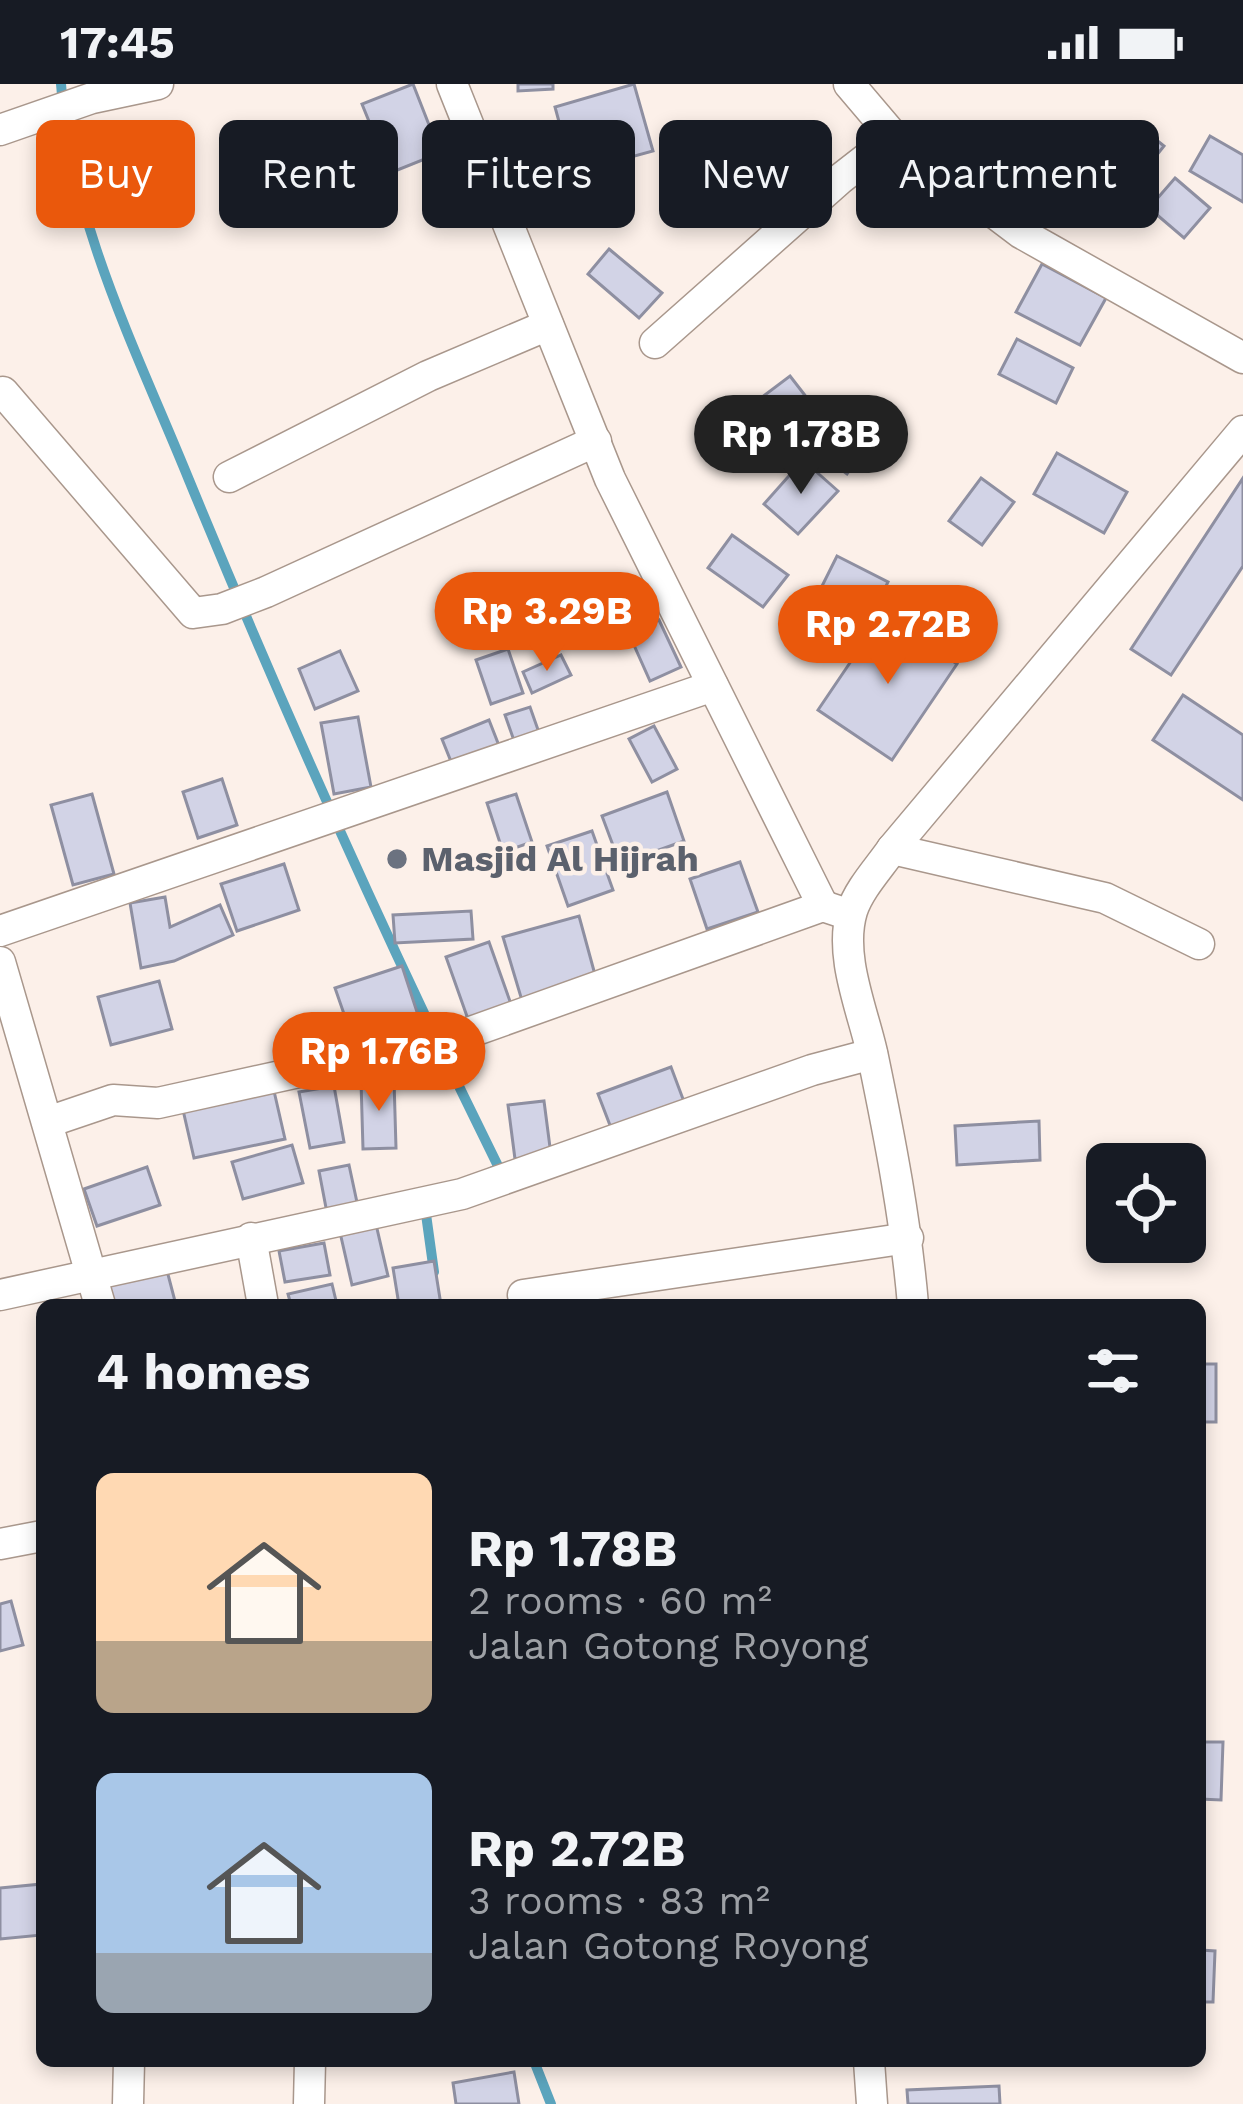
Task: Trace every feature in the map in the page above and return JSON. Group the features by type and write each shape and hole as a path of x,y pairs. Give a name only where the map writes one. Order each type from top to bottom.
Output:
{"street":[{"path":"14,125 92,98 158,84"},
{"path":"452,84 596,441 713,686 837,910 849,947 908,1238 913,1299"},
{"path":"849,84 880,120"},
{"path":"655,343 856,170"},
{"path":"1014,228 1243,358"},
{"path":"230,478 428,376 548,325"},
{"path":"0,394 193,613 222,610 266,592 596,441"},
{"path":"48,1121 113,1100 158,1103 441,1041 837,910 1243,431"},
{"path":"0,931 713,686"},
{"path":"892,849 1105,898 1199,944"},
{"path":"0,962 98,1299"},
{"path":"0,1295 462,1194 812,1070 872,1054"},
{"path":"251,1238 262,1299"},
{"path":"523,1295 908,1238"},
{"path":"0,1544 36,1543"},
{"path":"128,2104 129,2067"},
{"path":"309,2104 310,2067"},
{"path":"869,2067 872,2104"}],"building":[{"path":"413,84 427,120 422,120 422,160 398,170 398,120 368,120 362,104"},
{"path":"518,84 553,84 553,89 518,91"},
{"path":"634,84 653,151 635,156 635,120 559,120 555,107"},
{"path":"1210,136 1243,155 1243,202 1190,171"},
{"path":"1175,178 1210,208 1184,238 1159,217 1159,196"},
{"path":"609,249 662,293 639,318 588,274"},
{"path":"1042,264 1106,298 1080,345 1016,312"},
{"path":"1017,339 1073,368 1056,403 999,374"},
{"path":"790,376 814,407 757,449 734,418"},
{"path":"834,411 872,438 847,474 809,446"},
{"path":"1057,453 1127,492 1104,533 1034,494"},
{"path":"803,460 838,491 798,534 764,504"},
{"path":"981,478 1014,502 982,545 949,521"},
{"path":"1243,478 1243,566 1171,675 1131,649"},
{"path":"732,535 788,575 763,607 708,568"},
{"path":"837,556 888,582 872,615 821,588"},
{"path":"883,614 957,664 892,760 818,710"},
{"path":"659,620 681,667 650,681 629,634"},
{"path":"508,649 523,693 491,704 476,660"},
{"path":"340,651 358,691 315,709 299,669"},
{"path":"561,655 571,675 532,693 523,672"},
{"path":"1183,695 1243,735 1243,800 1153,740"},
{"path":"530,707 543,744 518,752 505,715"},
{"path":"358,717 371,787 334,794 321,723"},
{"path":"489,720 503,756 456,774 442,739"},
{"path":"654,726 677,769 652,782 629,739"},
{"path":"222,779 237,825 198,838 183,792"},
{"path":"667,792 684,841 620,864 602,816"},
{"path":"92,794 114,874 73,885 51,805"},
{"path":"516,794 532,842 503,852 487,803"},
{"path":"592,831 613,890 568,906 547,846"},
{"path":"740,862 758,912 707,929 690,879"},
{"path":"284,864 299,910 237,931 221,884"},
{"path":"165,897 170,927 220,905 233,935 174,961 141,968 130,903"},
{"path":"471,911 473,939 395,943 393,915"},
{"path":"579,916 597,982 523,1004 503,937"},
{"path":"489,942 512,1007 469,1022 446,957"},
{"path":"402,966 418,1015 352,1037 335,988"},
{"path":"159,981 172,1029 111,1045 98,997"},
{"path":"671,1067 686,1107 613,1133 598,1094"},
{"path":"394,1080 396,1148 363,1149 361,1081"},
{"path":"334,1086 344,1142 310,1148 299,1092"},
{"path":"274,1091 285,1139 194,1158 183,1110"},
{"path":"544,1101 551,1155 515,1159 508,1105"},
{"path":"1039,1121 1040,1160 957,1165 955,1126"},
{"path":"292,1145 303,1183 243,1199 232,1162"},
{"path":"349,1165 358,1207 327,1213 319,1171"},
{"path":"147,1167 160,1205 97,1226 84,1189"},
{"path":"375,1220 388,1276 352,1285 339,1228"},
{"path":"324,1243 330,1275 285,1282 279,1251"},
{"path":"434,1261 440,1299 398,1299 393,1268"},
{"path":"165,1263 174,1299 108,1299 102,1277"},
{"path":"332,1284 336,1299 289,1299 288,1294"},
{"path":"1206,1364 1216,1364 1216,1422 1206,1422"},
{"path":"11,1601 23,1645 0,1651 0,1604"},
{"path":"1206,1742 1223,1742 1221,1800 1206,1799"},
{"path":"36,1885 36,1936 0,1939 0,1888"},
{"path":"1206,1950 1215,1951 1213,2002 1206,2002"},
{"path":"514,2072 519,2104 456,2104 453,2083"},
{"path":"999,2086 1000,2104 908,2104 907,2090"}],"waterway":[{"path":"61,84 78,187 128,335 338,827 499,1168 491,1172"},
{"path":"425,1207 434,1272"},
{"path":"536,2067 551,2104"}],"place":[{"name":"Masjid Al Hijrah","path":"397,859"}]}
